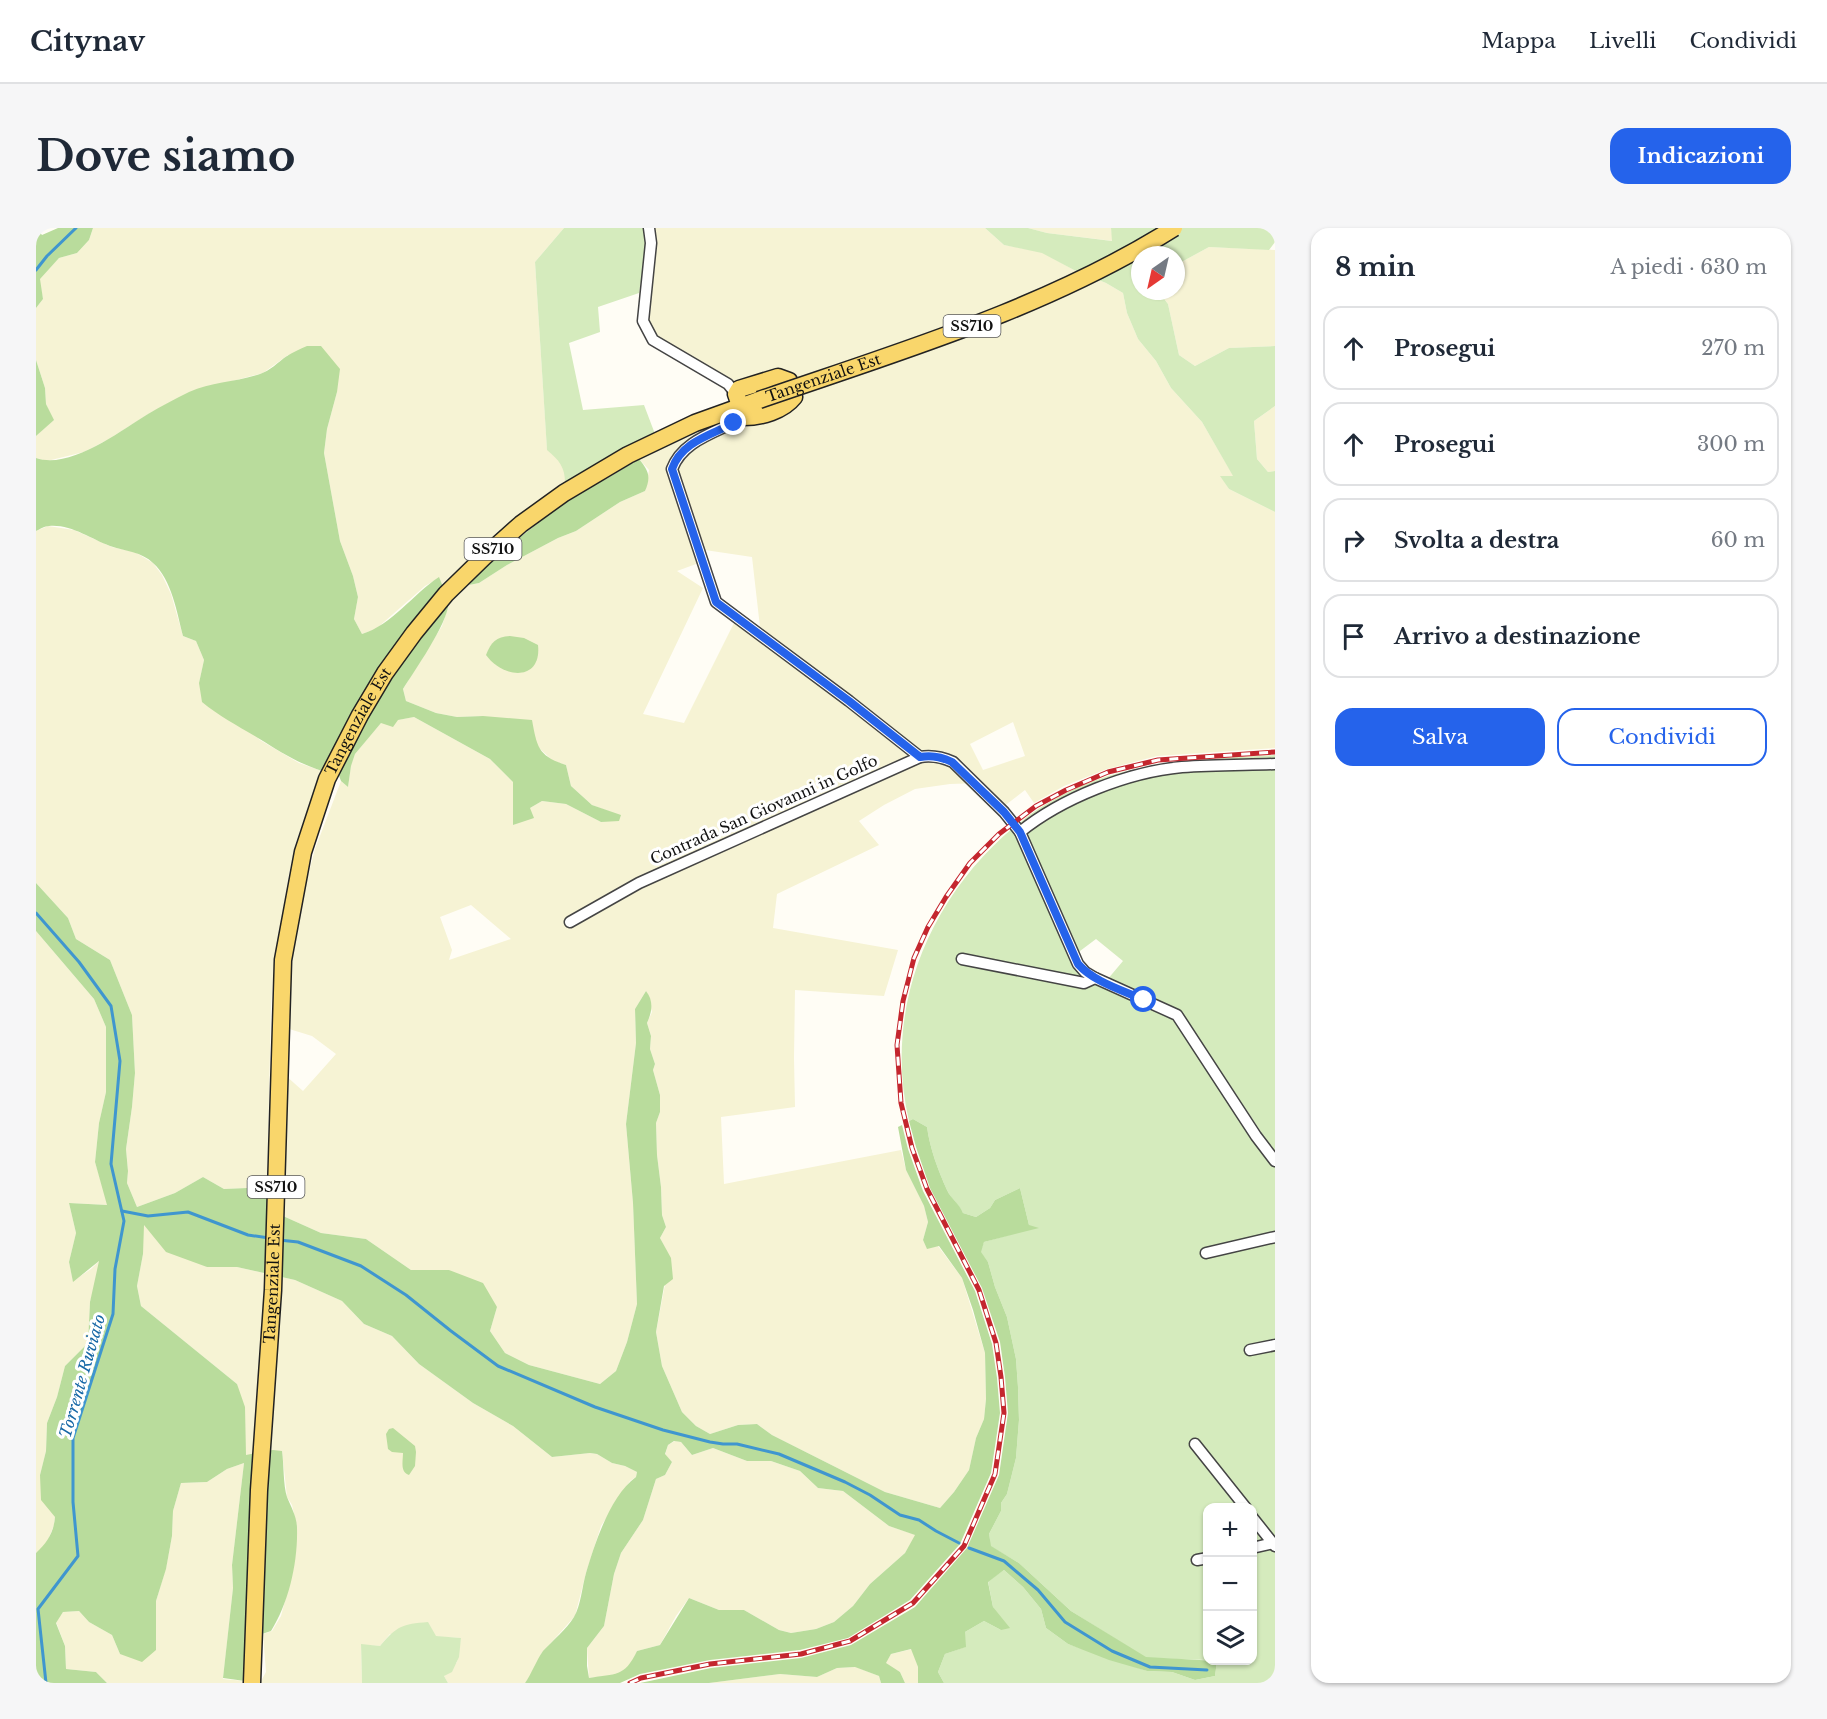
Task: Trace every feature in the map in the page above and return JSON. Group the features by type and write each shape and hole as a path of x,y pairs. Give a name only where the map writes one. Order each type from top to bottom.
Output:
{"main road":[{"name":"Tangenziale Est","path":"252,1683 259,1490 273,1290 283,960 303,852 327,779 385,673 446,594 484,556 521,524 564,493 628,455 694,423 948,335 1027,303 1093,274 1174,228"}],"street":[{"path":"649,228 651,243 644,321 653,340 728,384 740,406 693,443 675,460 672,469 716,602 920,757 945,758 952,762 1004,812 1020,832 1078,964 1095,978 1178,1016 1256,1136 1275,1161"},
{"name":"Contrada San Giovanni in Golfo","path":"570,922 648,879 920,757"},
{"path":"1020,832 1042,814 1107,785 1149,773 1180,768 1275,764"},
{"path":"962,959 1084,983 1095,978"},
{"path":"1206,1253 1275,1237"},
{"path":"1250,1350 1275,1345"},
{"path":"1195,1444 1242,1503"},
{"path":"1257,1522 1274,1544 1257,1547"}],"shaded area":[{"path":"93,228 564,228 535,262 547,449 561,462 565,472 565,483 522,515 442,584 439,578 425,586 376,629 362,634 354,619 358,597 340,541 324,453 327,429 337,392 288,355 263,373 188,393 84,452 47,461 36,458 36,436 53,420 46,404 45,388 36,360 36,308 43,299 39,279 59,258 77,253 89,240"},
{"path":"646,228 985,228 1004,245 1042,252 1123,293 1127,313 1138,339 1156,361 1171,388 1202,422 1234,477 1221,476 1229,489 1275,512 1275,748 1157,756 1107,769 1064,786 1034,803 1025,790 1003,807 981,783 950,784 915,789 859,821 879,845 777,894 773,928 898,950 884,996 795,990 795,1107 721,1117 724,1184 901,1150 906,1170 924,1206 928,1222 923,1240 927,1248 938,1246 962,1278 985,1353 984,1419 976,1438 969,1470 940,1508 885,1492 772,1435 757,1424 738,1425 710,1434 696,1426 682,1412 662,1366 656,1332 670,1258 660,1238 666,1227 662,1215 657,1155 656,1123 660,1112 660,1095 650,1049 651,1036 647,1023 652,1012 646,991 635,1009 636,1043 626,1124 633,1203 637,1304 627,1342 616,1371 600,1384 529,1365 505,1353 490,1331 497,1307 449,1270 411,1270 366,1239 321,1233 283,1216 285,1075 303,1091 336,1054 312,1036 286,1028 290,960 297,918 315,849 341,781 348,787 355,754 368,738 381,723 414,717 490,759 513,782 513,825 522,821 530,808 542,801 566,804 601,822 621,816 592,805 571,786 566,765 553,761 537,746 483,716 457,717 436,713 406,701 403,689 442,626 449,604 469,585 479,583 507,565 576,531 620,502 645,491 649,470 639,459 733,418 745,427 797,404 737,384 654,338 645,321 639,293 646,251","holes":["705,550 752,557 760,627 735,621 684,723 643,714 703,588 677,571 707,560","1013,722 1025,756 983,770 970,744","471,905 511,939 449,960 452,950 440,917"]},
{"path":"1028,228 1111,228 1113,241 1047,233"},
{"path":"1209,247 1275,250 1275,346 1229,348 1195,366 1179,355 1168,304 1165,300 1185,300 1185,260"},
{"path":"1275,406 1275,471 1268,472 1257,459 1254,421"},
{"path":"48,526 74,530 112,547 135,552 153,563 171,594 183,636 196,641 204,660 199,683 260,740 299,763 322,771 296,842 274,965 267,1190 224,1189 203,1177 175,1193 137,1207 127,1183 126,1149 135,1073 132,1015 110,960 76,939 68,918 36,883 36,531"},
{"path":"36,931 94,999 106,1027 106,1092 99,1123 95,1162 108,1205 69,1203 76,1233 69,1262 73,1281 100,1260 90,1302 88,1343 65,1366 47,1423 46,1451 40,1475 55,1517 46,1545 36,1553"},
{"path":"143,1224 207,1267 237,1267 295,1280 342,1301 364,1324 392,1336 419,1364 473,1403 513,1426 552,1457 597,1454 612,1463 637,1472 636,1477 630,1481 601,1526 575,1616 541,1654 525,1683 448,1683 444,1676 457,1662 461,1638 390,1634 380,1646 361,1645 362,1683 260,1683 266,1672 263,1634 272,1631 281,1616 293,1570 297,1527 292,1505 287,1497 282,1451 266,1451 246,1456 237,1384 141,1306 137,1286 143,1254"},
{"path":"675,1441 681,1442 692,1455 713,1448 747,1461 771,1461 800,1471 818,1488 843,1491 889,1526 916,1535 905,1553 870,1584 853,1606 834,1622 816,1629 791,1633 779,1630 744,1610 719,1610 689,1598 660,1645 637,1651 630,1667 615,1675 589,1678 587,1648 604,1626 614,1574 621,1553 643,1520 656,1479 665,1475 672,1462 665,1455 668,1445"},
{"path":"244,1463 232,1565 233,1588 223,1679 245,1681 245,1683 107,1683 96,1672 66,1669 65,1646 56,1622 63,1612 79,1611 89,1622 112,1635 120,1654 156,1650 156,1601 166,1568 172,1536 173,1511 181,1483 207,1482 227,1469"},
{"path":"912,1649 918,1667 918,1683 905,1683 900,1672 885,1664 891,1654"},
{"path":"856,1667 879,1676 881,1683 709,1683 780,1674 817,1677 837,1668"}],"green space":[{"path":"36,228 42,235 58,228 93,228 89,240 77,253 59,258 40,279 43,299 36,308"},
{"path":"564,228 646,228 646,251 639,293 598,307 600,332 569,343 583,410 644,405 655,434 565,483 564,472 560,464 547,450 535,262"},
{"path":"985,228 1028,228 1047,233 1112,241 1111,228 1275,228 1275,242 1269,250 1209,247 1185,260 1185,246 1131,246 1131,300 1165,300 1168,304 1179,355 1195,366 1229,348 1275,346 1275,406 1254,421 1257,459 1268,472 1275,471 1275,512 1229,489 1220,476 1233,476 1202,422 1171,388 1156,361 1138,339 1127,313 1123,293 1042,253 1004,245"},
{"path":"307,346 321,346 340,369 324,453 340,541 358,597 354,619 362,634 383,624 439,577 444,589 322,771 281,752 202,702 199,683 204,660 196,641 183,636 176,607 165,578 149,559 65,527 47,526 36,531 36,458 64,459 79,454 189,392 264,373 289,355"},
{"path":"36,360 45,388 46,404 54,420 36,436"},
{"path":"639,459 648,474 645,491 620,502 576,531 507,565 479,583 469,585 491,560 575,494"},
{"path":"448,600 448,608 439,631 403,689 406,701 436,713 457,717 483,716 532,720 540,749 550,758 566,765 571,786 592,805 621,815 619,821 601,822 566,804 542,801 530,808 534,818 513,825 513,782 490,759 414,717 398,720 393,727 381,723 355,754 348,787 341,781 338,773 389,676"},
{"path":"510,636 524,638 538,645 538,657 534,666 528,671 520,673 502,669 486,655 495,641"},
{"path":"1275,755 1275,1153 1185,1017 1107,980 1123,961 1096,939 1076,954 1020,823 1036,810 1066,793 1116,774 1168,763"},
{"path":"1014,827 1078,968 1176,1017 1275,1164 1275,1683 944,1683 938,1672 945,1654 965,1647 965,1632 984,1621 1001,1630 993,1607 988,1581 1004,1570 1023,1587 1041,1609 1046,1628 1068,1644 1147,1671 1172,1672 1195,1680 1215,1676 1216,1665 1257,1665 1257,1503 1203,1503 1203,1660 1146,1658 1071,1611 1019,1563 990,1546 989,1534 1001,1511 1001,1503 1007,1494 1016,1458 1019,1420 1018,1387 1016,1359 1007,1317 988,1262 980,1252 984,1242 1009,1235 1029,1225 1020,1188 995,1200 990,1208 976,1217 963,1213 951,1196 935,1159 927,1127 913,1119 909,1121 903,1079 902,1038 908,998 920,959 936,922 958,888 984,856"},
{"path":"36,883 68,918 76,939 110,960 132,1015 135,1073 126,1149 127,1183 137,1207 175,1193 203,1177 224,1189 267,1190 283,1216 321,1233 366,1239 411,1270 449,1270 483,1283 497,1307 490,1331 505,1353 529,1365 600,1384 616,1371 627,1342 637,1304 633,1203 626,1124 636,1043 635,1009 646,991 651,1003 647,1023 651,1036 650,1049 660,1095 660,1112 656,1123 657,1155 662,1215 666,1227 660,1238 671,1258 673,1279 664,1286 656,1332 662,1366 682,1412 696,1426 710,1434 738,1425 757,1424 772,1435 885,1492 940,1508 969,1470 976,1438 984,1419 985,1353 962,1278 939,1246 927,1249 923,1240 928,1222 924,1206 906,1170 898,1127 902,1125 923,1191 975,1291 992,1344 997,1378 1000,1413 991,1473 960,1544 910,1600 848,1638 800,1650 710,1660 640,1674 620,1683 525,1683 543,1651 574,1617 599,1534 618,1496 636,1477 637,1472 612,1463 597,1454 552,1457 513,1426 473,1403 419,1364 392,1336 364,1324 342,1301 295,1280 237,1267 207,1267 166,1252 144,1225 143,1254 137,1286 141,1306 237,1384 245,1407 246,1455 256,1453 245,1681 223,1678 233,1588 232,1565 244,1463 227,1469 207,1482 181,1483 173,1511 172,1536 166,1569 156,1601 156,1650 142,1662 120,1654 112,1635 89,1622 79,1611 63,1612 56,1623 65,1646 66,1669 96,1672 107,1683 36,1683 36,1553 49,1537 55,1517 41,1500 40,1475 46,1451 47,1423 65,1366 88,1343 90,1302 99,1261 73,1282 69,1262 76,1233 69,1203 107,1205 95,1162 99,1123 106,1092 106,1027 94,999 36,931","holes":["674,1441 681,1442 692,1455 713,1448 747,1461 771,1461 800,1471 818,1488 843,1491 889,1526 915,1535 905,1553 870,1584 853,1606 834,1622 816,1629 791,1633 779,1630 744,1610 719,1610 689,1598 660,1645 637,1651 628,1666 618,1673 589,1678 587,1648 604,1626 614,1574 621,1553 643,1520 656,1479 665,1475 672,1462 665,1454 668,1445"]},
{"path":"913,1119 927,1127 932,1151 944,1182 963,1213 976,1217 990,1208 995,1200 1020,1188 1029,1225 1039,1228 984,1242 981,1252 988,1262 1007,1317 1016,1359 1018,1387 1019,1420 1016,1458 1007,1494 1001,1503 1001,1511 989,1534 991,1546 1019,1563 1071,1611 1146,1657 1203,1660 1203,1665 1216,1665 1215,1676 1195,1680 1172,1672 1147,1671 1109,1660 1068,1644 1046,1628 1041,1609 1023,1587 1004,1570 988,1582 993,1607 1010,1628 1001,1630 984,1621 965,1632 966,1647 945,1654 938,1672 944,1683 918,1683 918,1667 911,1649 891,1654 886,1663 900,1672 905,1683 881,1683 879,1676 855,1667 837,1668 817,1677 780,1674 709,1683 640,1683 711,1668 801,1658 851,1645 915,1607 967,1548 999,1475 1008,1413 1005,1377 1000,1342 982,1288 930,1188 909,1121"},
{"path":"393,1428 415,1446 415,1466 409,1475 403,1469 403,1453 392,1452 388,1449 386,1434 389,1429"},
{"path":"266,1451 282,1451 285,1487 296,1520 297,1541 294,1568 283,1607 271,1631 259,1635"},
{"path":"428,1622 436,1636 461,1638 459,1657 452,1672 444,1676 448,1683 362,1683 361,1644 380,1646 401,1627"}],"waterway":[{"name":"Torrente Ruviato","path":"36,270 76,228"},
{"name":"Torrente Ruviato","path":"36,913 79,962 111,1006 120,1061 111,1164 124,1221 115,1269 113,1314 73,1438 73,1502 78,1556 38,1609 46,1683"},
{"path":"122,1211 148,1216 188,1212 248,1235 269,1238"},
{"path":"279,1240 298,1242 361,1266 406,1295 498,1366 595,1407 663,1430 710,1442 737,1444 779,1454 845,1482 900,1515 919,1520 959,1543"},
{"path":"969,1548 1004,1561 1038,1590 1065,1622 1112,1651 1150,1667 1207,1670"}],"railway":[{"path":"630,1683 641,1678 710,1664 801,1654 850,1641 913,1603 964,1546 995,1474 1004,1413 1001,1377 996,1343 979,1290 927,1189 912,1148 901,1103 897,1045 903,1001 914,958 928,927 970,863 999,834 1036,806 1108,772 1158,760 1275,752"}],"route":[{"path":"734,423 693,443 675,460 672,469 716,602 920,757 945,758 952,762 1004,812 1020,832 1078,964 1095,978 1144,1000"}]}
